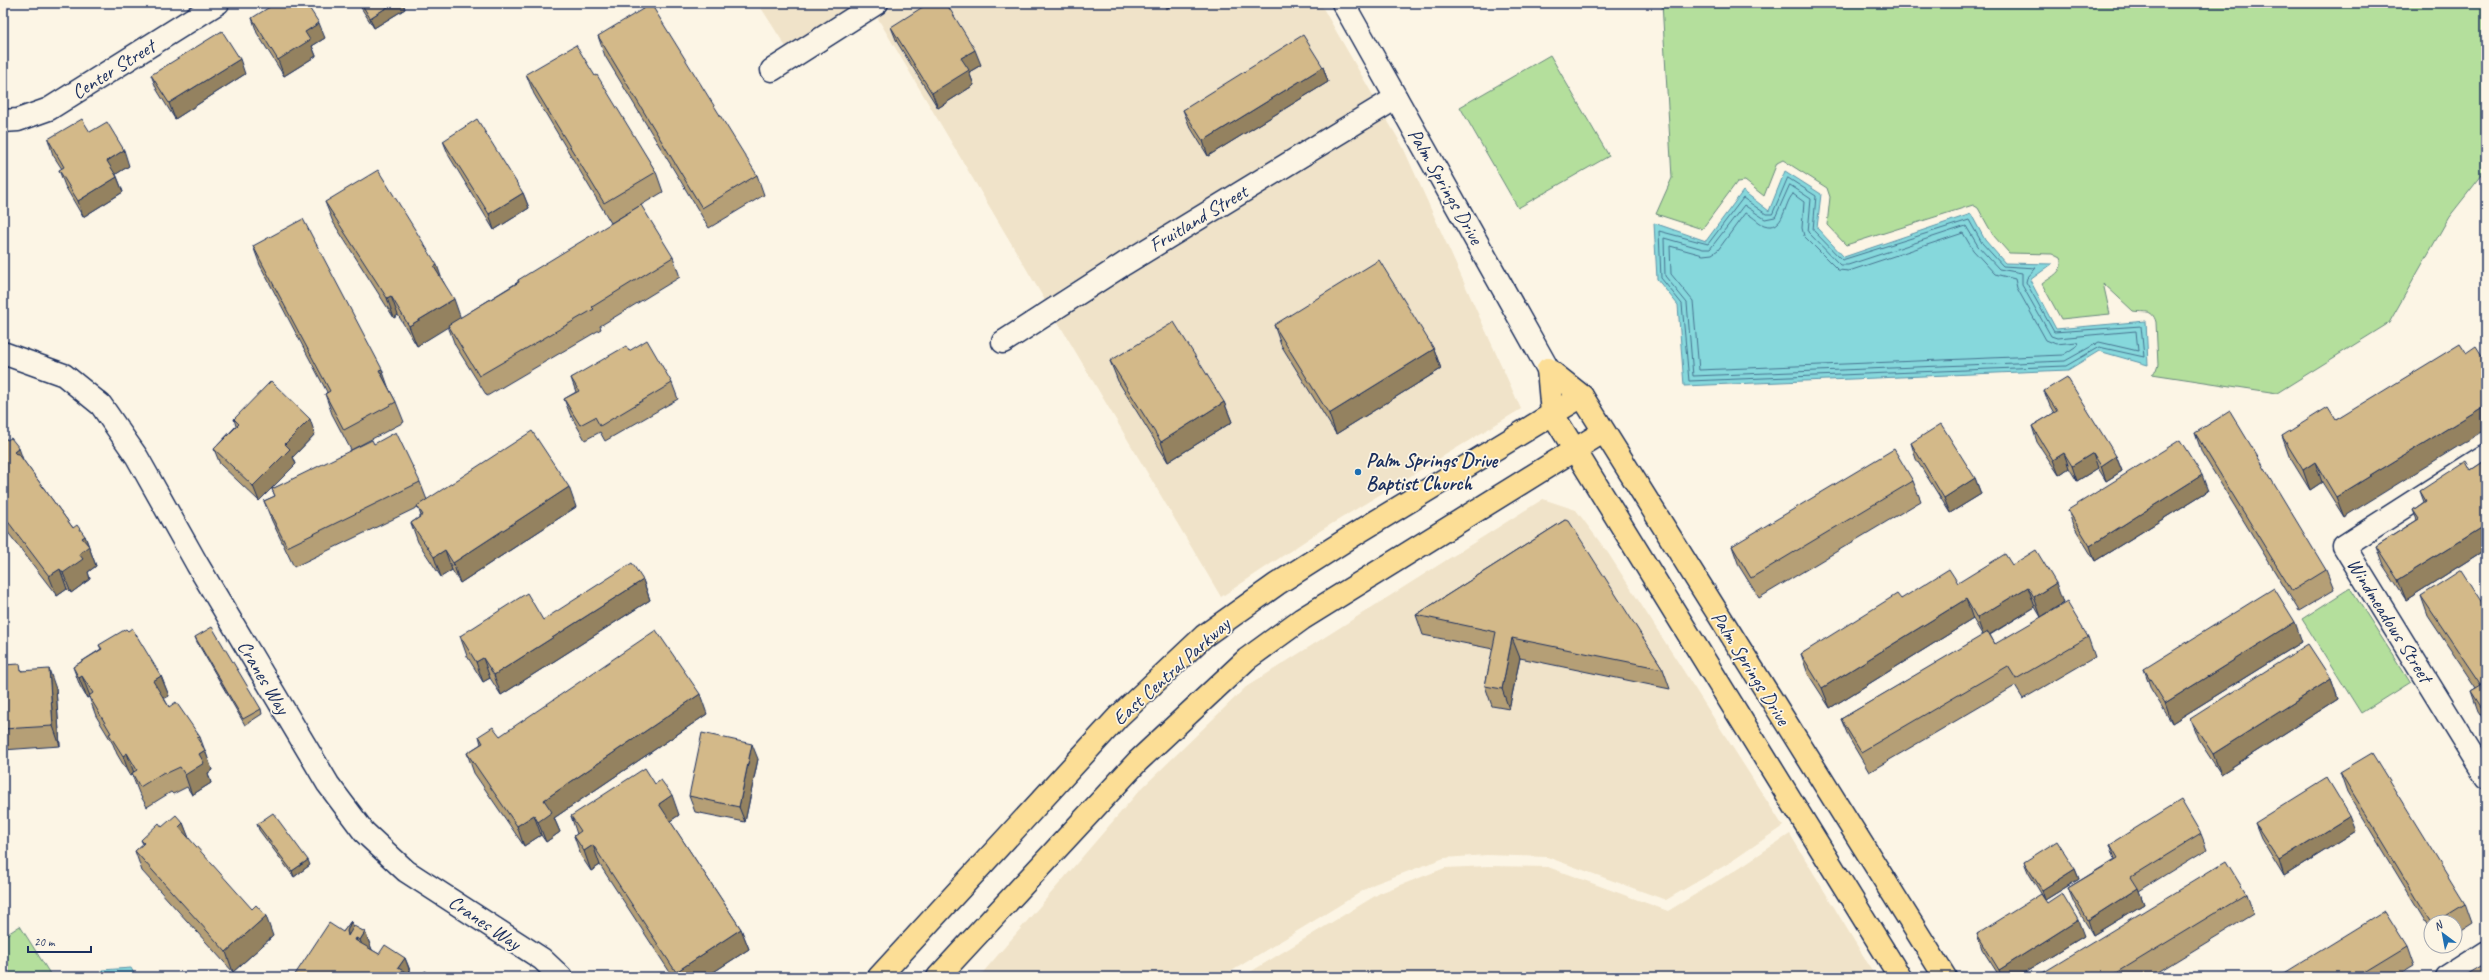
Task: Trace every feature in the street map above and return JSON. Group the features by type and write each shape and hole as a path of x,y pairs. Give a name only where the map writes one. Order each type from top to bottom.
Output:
{"main road":[{"name":"Palm Springs Drive","path":"1548,368 1582,396 1603,432 1945,977"},
{"name":"Palm Springs Drive","path":"1548,368 1552,413 1900,977"},
{"name":"East Central Parkway","path":"880,977 1118,717 1204,636 1284,579 1552,413 1582,396"},
{"path":"938,977 1138,761 1247,659 1302,619 1603,432"}],"street":[{"name":"Center Street","path":"3,121 18,120 49,109 218,3"},
{"path":"772,70 877,3"},
{"name":"Palm Springs Drive","path":"1343,3 1548,368"},
{"name":"Fruitland Street","path":"1003,342 1124,264 1396,98"},
{"name":"Cranes Way","path":"3,354 64,375 101,405 136,457 197,564 328,784 364,832 406,871 542,959 561,977"},
{"name":"Windmeadows Street","path":"2486,455 2344,546 2486,777"},
{"path":"2447,977 2486,952"}],"shaded area":[{"path":"758,3 855,3 786,47"},
{"path":"900,3 1320,3 1374,97 1058,291 1071,311 1386,118 1402,145 1521,409 1320,531 1221,597 877,17"},
{"path":"1543,499 1576,510 1608,553 1783,826 1729,863 1666,900 1547,857 1487,855 1444,858 1374,884 1222,977 979,977 1139,791 1246,687"},
{"path":"1790,834 1876,977 1242,977 1380,893 1445,868 1488,866 1548,867 1668,911 1734,871"}],"green space":[{"path":"1662,3 2486,3 2486,170 2449,217 2389,323 2277,393 2152,374 2156,371 2158,365 2156,322 2150,313 2133,311 2103,283 2110,314 2061,319 2042,284 2057,273 2061,267 2060,258 2052,254 2009,253 1993,235 1978,208 1973,205 1846,245 1827,225 1830,197 1827,188 1783,160 1777,163 1764,196 1745,181 1737,182 1702,229 1656,214 1672,178"},
{"path":"1550,55 1609,156 1518,208 1460,107"},
{"path":"2350,588 2410,682 2361,713 2302,619"},
{"path":"20,926 52,977 3,977 3,937"}],"water":[{"path":"1785,171 1821,194 1817,228 1844,257 1971,214 1985,240 2005,263 2052,264 2030,280 2056,329 2146,321 2148,365 2099,351 2068,370 1684,386 1678,305 1657,279 1654,223 1706,241 1743,191 1769,211"},
{"path":"131,968 136,977 103,977 102,970"}],"building":[{"path":"276,3 306,3 319,23 305,32 310,40 278,60 252,18"},
{"path":"361,3 394,3 370,18"},
{"path":"929,3 946,3 975,50 961,58 969,70 932,93 891,27"},
{"path":"651,4 757,175 702,208 598,36"},
{"path":"222,31 240,59 169,103 151,75"},
{"path":"1303,35 1323,67 1203,141 1183,110"},
{"path":"576,45 595,76 597,75 656,172 604,203 526,74"},
{"path":"82,119 90,132 107,122 124,150 107,161 117,177 78,201 59,170 64,167 48,139"},
{"path":"477,119 523,193 489,214 443,141"},
{"path":"378,170 437,265 434,267 454,299 409,326 391,296 387,298 325,202"},
{"path":"641,205 673,257 592,307 594,309 479,376 448,325 519,282 518,280"},
{"path":"303,219 382,369 379,370 396,402 344,430 325,394 330,391 253,246"},
{"path":"1379,260 1434,349 1329,414 1274,325"},
{"path":"1174,322 1224,402 1161,442 1110,361"},
{"path":"647,340 672,383 600,426 595,417 580,425 564,399 579,391 571,378 626,346 629,351"},
{"path":"2460,344 2466,353 2476,346 2486,362 2486,405 2336,497 2315,462 2303,470 2282,436 2328,407 2336,420"},
{"path":"2067,377 2116,456 2101,466 2093,453 2072,466 2064,453 2053,460 2032,426 2057,411 2044,391"},
{"path":"271,381 310,419 285,444 290,449 253,486 214,449 239,424 234,419"},
{"path":"2230,411 2326,570 2292,591 2195,433"},
{"path":"1941,424 1975,478 1944,498 1911,443"},
{"path":"532,431 569,487 453,563 445,550 434,557 411,523 423,515 417,506"},
{"path":"396,432 420,482 287,547 264,501 275,496 272,489 372,440 374,444"},
{"path":"3,435 7,440 11,438 19,448 14,452 16,454 18,453 73,528 77,525 85,536 82,538 89,546 79,554 83,559 63,573 60,569 49,576 3,515"},
{"path":"2180,440 2202,475 2090,546 2068,510"},
{"path":"1894,449 1913,481 1751,578 1732,546"},
{"path":"2486,460 2486,525 2398,580 2376,546 2419,519 2413,510 2426,501 2420,491 2466,461 2471,470"},
{"path":"1565,520 1569,521 1663,669 1512,638 1502,689 1485,686 1496,632 1416,615"},
{"path":"2036,550 2056,583 2034,597 2028,587 1977,618 1966,599 1822,688 1801,654 1897,594 1901,599 1949,569 1958,583 2005,554 2012,565"},
{"path":"632,563 643,580 494,675 483,658 476,662 460,636 527,593 543,620"},
{"path":"2461,570 2486,609 2486,713 2471,691 2481,685 2421,596"},
{"path":"2274,588 2295,622 2165,703 2144,669"},
{"path":"2067,602 2088,637 2016,679 2008,666 1861,752 1841,719 1988,632 1995,644"},
{"path":"212,627 261,709 243,719 195,637"},
{"path":"132,628 161,676 153,681 169,707 176,702 200,737 197,738 205,750 199,754 204,763 185,775 180,767 165,774 164,772 140,787 132,773 137,770 127,753 123,756 109,734 111,733 89,696 93,693 82,676 79,678 73,667 102,649 99,645 126,629 128,631"},
{"path":"656,630 700,694 544,800 552,812 538,822 534,815 517,826 467,753 483,743 479,736 493,727 500,736"},
{"path":"2308,644 2331,679 2213,754 2190,719"},
{"path":"20,664 21,671 49,669 53,726 3,729 3,665"},
{"path":"702,733 752,744 739,807 689,796"},
{"path":"2372,753 2465,904 2449,914 2426,914 2340,772"},
{"path":"645,768 655,784 661,780 672,795 659,804 741,929 676,972 593,845 584,851 574,836 581,831 571,816"},
{"path":"2327,778 2350,816 2279,860 2255,823"},
{"path":"2181,800 2201,834 2131,877 2138,888 2088,920 2068,888 2118,858 2110,844"},
{"path":"273,813 308,860 292,871 257,824"},
{"path":"176,815 183,823 179,827 252,909 256,905 266,916 226,952 135,851 144,843 141,840 159,823 162,827"},
{"path":"2057,841 2075,869 2042,890 2024,862"},
{"path":"2226,861 2246,894 2110,977 2036,977"},
{"path":"2062,893 2078,920 1999,970 1977,934 2041,894 2047,903"},
{"path":"2385,911 2407,946 2356,977 2278,977"},
{"path":"351,921 347,931 348,936 354,926 365,932 360,940 356,938 355,940 379,954 385,945 405,958 398,968 415,977 294,976 329,923 343,932"},
{"path":"2486,963 2486,977 2463,977"},
{"path":"425,971 427,972 425,977 421,977"},
{"path":"430,974 435,977 428,977"}],"place":[{"name":"Palm Springs Drive Baptist Church","path":"1358,472"}]}
